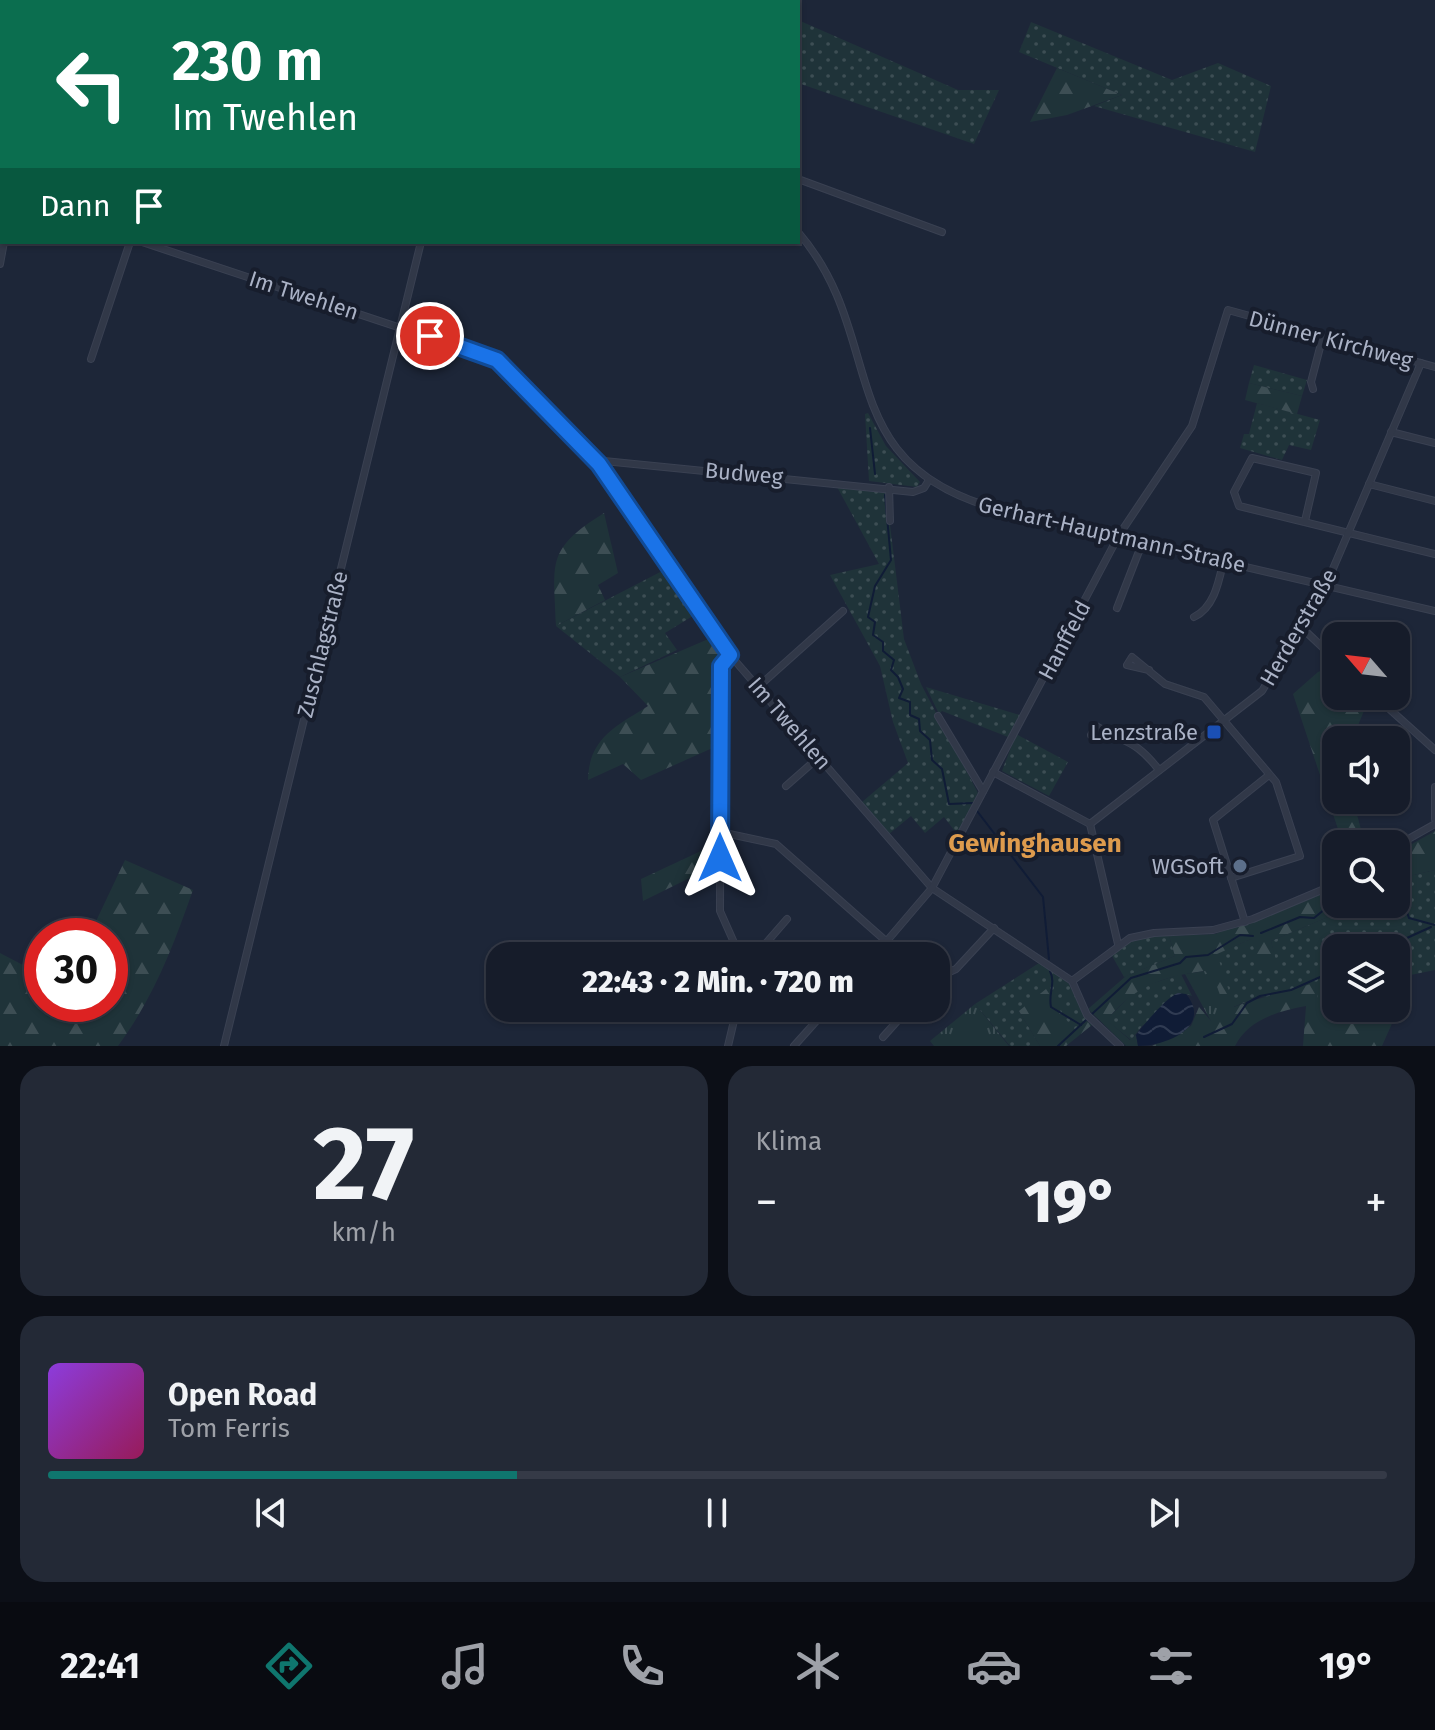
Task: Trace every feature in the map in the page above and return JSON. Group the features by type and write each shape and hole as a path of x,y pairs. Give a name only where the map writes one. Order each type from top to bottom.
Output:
{"street":[{"path":"800,180 942,232"},
{"name":"Gerhart-Hauptmann-Straße","path":"800,235 824,271 878,419 906,461 929,480 969,501 1435,611"},
{"path":"0,264 4,244"},
{"path":"91,359 129,244"},
{"name":"Im Twehlen","path":"148,244 497,360 599,464 730,655 932,888 1072,981"},
{"name":"Zuschlagstraße","path":"224,1046 420,244"},
{"name":"Dünner Kirchweg","path":"1228,310 1435,367"},
{"name":"Hanffeld","path":"887,942 932,888 1119,535 1192,426 1228,310"},
{"path":"1313,389 1311,382 1323,336"},
{"name":"Herderstraße","path":"1090,824 1262,691 1326,585 1421,363"},
{"path":"1391,432 1435,443"},
{"path":"1305,521 1316,473 1252,458 1234,492 1235,503 1349,533 1435,554"},
{"name":"Budweg","path":"599,464 604,461 889,487 913,492 924,488 929,480"},
{"path":"1369,484 1435,501"},
{"path":"889,487 890,521"},
{"path":"1117,608 1143,541"},
{"path":"1194,617 1203,613 1216,590 1224,559"},
{"path":"759,686 843,611"},
{"path":"1301,627 1322,647"},
{"path":"730,655 721,666 720,911 734,942"},
{"path":"1149,670 1165,684 1204,697 1276,782 1300,856 1231,878"},
{"path":"1391,710 1435,750"},
{"path":"938,716 983,791"},
{"path":"1109,734 1141,747 1159,770"},
{"path":"786,786 819,757"},
{"path":"993,772 1090,824 1118,944"},
{"path":"1245,922 1213,820 1269,775"},
{"path":"1410,837 1435,822 1435,787"},
{"path":"720,832 776,844 887,942"},
{"path":"1120,1046 1089,1017 1072,981 1118,944 1154,933 1213,930 1245,922 1322,890"},
{"path":"767,942 787,919"},
{"path":"950,972 994,928"},
{"path":"728,1046 734,1022"},
{"path":"794,1046 815,1022"},
{"path":"883,1037 896,1022"}],"green space":[{"path":"800,21 958,90 999,90 974,144 800,84"},
{"path":"1031,22 1172,80 1218,63 1271,86 1255,152 1094,106 1122,95 1019,52"},
{"path":"1057,68 1122,95 1067,115 1030,122"},
{"path":"1254,365 1307,380 1302,396 1249,383"},
{"path":"1249,383 1302,396 1297,414 1245,400"},
{"path":"1257,403 1320,420 1311,450 1289,445 1282,460 1240,448 1244,434 1249,434"},
{"path":"868,413 886,446 920,482 917,487 869,481 865,414"},
{"path":"836,485 886,492 904,639 921,684 978,793 957,834 944,817 925,833 911,816 889,834 862,802 908,763 893,722 880,666 830,575 879,564"},
{"path":"604,513 618,573 598,585 605,600 556,626 554,587 557,559 571,537"},
{"path":"666,569 696,614 665,633 677,650 620,677 556,626"},
{"path":"713,637 720,650 717,746 641,780 623,764 588,780 593,753 599,743 616,727 648,706 620,677"},
{"path":"1322,670 1322,710 1364,710 1358,726 1322,726 1322,781 1293,694"},
{"path":"926,687 1020,715 1008,737 942,711 939,714"},
{"path":"1016,734 1068,762 1049,796 1002,771"},
{"path":"1333,814 1357,814 1361,830 1338,830"},
{"path":"1435,831 1435,870 1410,876 1410,845"},
{"path":"716,844 716,865 643,901 641,879"},
{"path":"125,860 193,890 162,971 118,1046 0,1046 0,953 24,966 24,1022 128,1022 128,918 98,918"},
{"path":"1435,870 1435,970 1410,975 1410,934 1322,934 1322,1005 1316,1004 1318,982 1282,996 1259,997 1233,1007 1216,954 1251,939 1276,963 1271,941 1326,918 1410,918 1410,876"},
{"path":"1322,893 1322,918 1326,918 1271,941 1277,964 1260,969 1251,939 1217,954 1234,1007 1319,981 1317,1003 1322,1004 1322,1022 1393,1022 1382,1046 1303,1046 1306,1006 1275,1014 1256,1023 1235,1046 1152,1046 1191,1026 1199,1007 1212,1022 1205,971 1162,980 1138,991 1107,1020 1130,1040 1136,1035 1138,1046 1126,1046 1088,1009 1126,976 1175,956 1169,936 1215,934"},
{"path":"1153,936 1169,936 1175,956 1124,977 1111,954 1123,944"},
{"path":"1039,963 1068,982 1087,1021 1074,1032 1063,1016 1019,1011 1040,1046 1010,1046 975,1004"},
{"path":"1205,971 1215,981 1225,1009 1212,1023 1185,974"},
{"path":"1181,974 1192,996 1186,994 1142,1026 1131,1040 1106,1020 1138,988"},
{"path":"1046,989 1074,1031 1087,1021 1092,1025 1066,1046 1040,1046 1019,1011"},
{"path":"975,1004 1009,1046 934,1046 930,1041"}],"water":[{"path":"1178,993 1186,994 1193,1006 1194,1016 1190,1025 1161,1043 1138,1046 1136,1035 1162,1005"}],"waterway":[{"path":"870,428 875,474"},
{"path":"885,495 891,560 875,586 868,617 875,622 873,635 883,642 883,651 894,660 891,670 903,689 899,698 910,702 910,715 919,719 920,731 930,740 932,760 942,769 949,804 973,803"},
{"path":"977,811 1043,897 1049,959"},
{"path":"1261,933 1300,917 1314,918 1322,912"},
{"path":"1409,918 1435,925"},
{"path":"1410,937 1431,927"},
{"path":"1092,1014 1131,978 1180,963 1186,957 1208,955 1240,935 1253,936"},
{"path":"1050,971 1051,1007 1081,1025"},
{"path":"1204,1037 1232,1024 1247,1003 1260,996 1291,990 1322,976"},
{"path":"1058,1046 1086,1020"}],"place":[{"name":"Lenzstraße","path":"1214,732"},
{"name":"WGSoft","path":"1240,866"}],"district":[{"name":"Gewinghausen","path":"1035,843"}],"route":[{"path":"430,336 497,360 599,464 730,655 721,666 720,858"}]}
